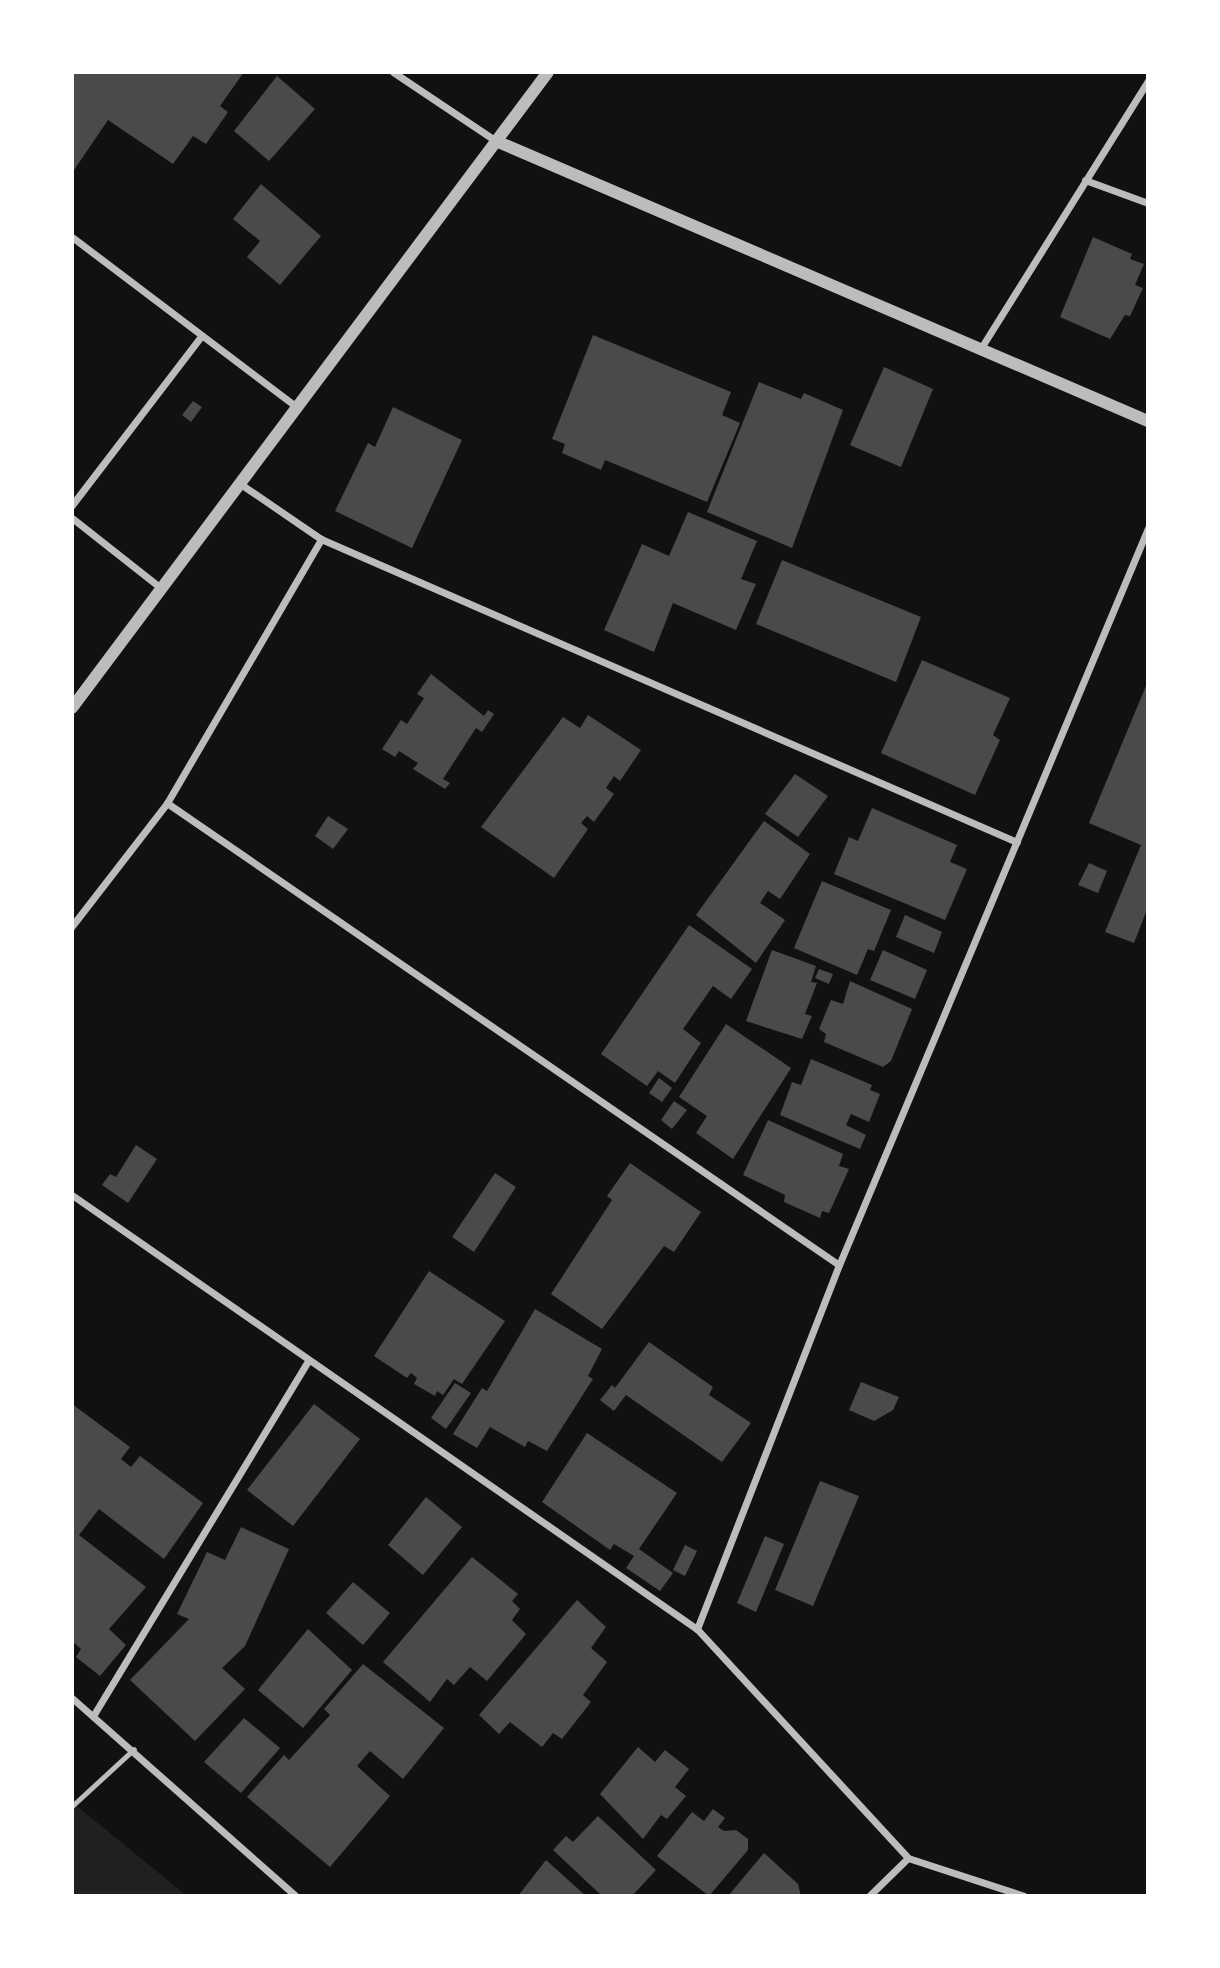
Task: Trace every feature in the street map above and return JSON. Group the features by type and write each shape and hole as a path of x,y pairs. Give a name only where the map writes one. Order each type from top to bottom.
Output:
{"street":[{"path":"393,72 496,141 1148,421"},
{"path":"72,708 242,485 294,405 548,72"},
{"path":"981,348 1148,81"},
{"path":"1085,180 1148,204"},
{"path":"72,237 294,405"},
{"path":"72,505 201,336"},
{"path":"242,485 321,539 1017,842"},
{"path":"72,518 162,589"},
{"path":"697,1629 839,1265 1148,528"},
{"path":"72,926 167,803 321,539"},
{"path":"167,803 839,1265"},
{"path":"72,1195 307,1362 697,1629 908,1858 1024,1896"},
{"path":"93,1716 307,1362"},
{"path":"72,1698 134,1749 296,1896"},
{"path":"869,1896 908,1858"}],"lane":[{"path":"72,1806 134,1749"}],"shaded area":[{"path":"72,1802 187,1896 72,1896"}],"building":[{"path":"72,72 244,72 220,106 228,112 206,144 193,136 173,164 108,120 72,173"},
{"path":"277,76 315,109 269,161 234,131"},
{"path":"261,184 321,236 280,285 247,257 260,241 233,219"},
{"path":"1093,237 1132,254 1130,259 1144,264 1135,285 1143,288 1130,316 1125,315 1110,339 1060,317"},
{"path":"593,335 731,392 722,415 740,423 707,502 605,460 601,470 562,453 565,444 552,439"},
{"path":"884,367 933,389 901,467 850,445"},
{"path":"759,382 801,399 804,393 843,410 792,548 707,512"},
{"path":"193,401 202,407 191,422 182,415"},
{"path":"393,407 462,440 412,548 335,511 368,443 375,447"},
{"path":"688,512 757,541 741,579 756,584 736,630 673,603 654,652 604,630 642,544 669,556"},
{"path":"782,560 921,617 896,682 756,624"},
{"path":"922,660 1010,698 993,735 1000,740 975,795 881,753"},
{"path":"431,674 484,716 488,710 494,714 482,732 476,728 443,779 450,783 445,789 413,769 418,763 399,751 395,757 382,749 401,720 407,724 424,698 417,694"},
{"path":"1148,681 1148,907 1134,943 1105,932 1141,845 1089,823"},
{"path":"588,715 641,750 620,781 614,776 606,788 614,794 594,822 587,816 581,823 588,829 554,878 481,827 563,717 580,728"},
{"path":"795,774 828,796 798,837 765,814"},
{"path":"872,808 957,845 950,862 967,869 945,920 834,874 849,837 858,841"},
{"path":"328,816 348,829 333,849 315,836"},
{"path":"764,821 810,854 780,899 768,891 760,903 785,920 756,963 696,915"},
{"path":"1089,863 1107,871 1098,893 1078,885"},
{"path":"822,881 891,910 874,951 868,949 857,975 794,948"},
{"path":"905,915 942,932 934,953 896,937"},
{"path":"689,925 752,969 731,999 713,986 683,1029 701,1043 675,1083 658,1071 647,1086 601,1054"},
{"path":"772,950 816,966 811,982 817,983 805,1014 812,1016 802,1039 746,1021"},
{"path":"883,950 927,970 915,999 870,980"},
{"path":"819,969 833,974 829,984 815,978"},
{"path":"850,981 912,1009 891,1061 883,1067 824,1042 826,1034 819,1029 831,1000 843,1004"},
{"path":"726,1024 791,1068 733,1159 696,1133 707,1116 679,1097"},
{"path":"811,1059 872,1085 870,1090 880,1094 869,1122 851,1114 846,1125 866,1135 860,1149 780,1115 792,1082 801,1085"},
{"path":"659,1078 672,1088 662,1102 649,1093"},
{"path":"674,1101 687,1110 672,1129 661,1120"},
{"path":"768,1120 843,1154 839,1166 849,1169 829,1213 822,1211 820,1218 784,1202 785,1195 743,1175"},
{"path":"136,1145 157,1159 128,1203 102,1185 110,1174 116,1177"},
{"path":"630,1163 701,1212 674,1252 664,1246 602,1329 551,1294 612,1200 607,1196"},
{"path":"495,1173 516,1187 474,1252 452,1237"},
{"path":"429,1271 505,1321 462,1384 454,1379 443,1395 437,1391 435,1396 414,1384 417,1378 411,1373 407,1378 374,1356"},
{"path":"535,1309 602,1349 588,1376 593,1379 547,1451 528,1441 525,1447 490,1427 477,1448 453,1434 482,1388 487,1391"},
{"path":"649,1342 713,1387 709,1395 751,1423 722,1462 626,1395 614,1411 600,1400 612,1385 615,1388"},
{"path":"861,1382 899,1397 893,1410 874,1421 849,1410"},
{"path":"455,1383 471,1393 446,1429 431,1418"},
{"path":"72,1404 130,1447 121,1459 131,1467 140,1456 203,1503 164,1559 99,1509 79,1535 146,1587 109,1629 126,1645 100,1676 76,1657 81,1649 72,1641"},
{"path":"314,1404 360,1439 293,1526 247,1490"},
{"path":"587,1433 677,1493 639,1549 673,1573 660,1591 626,1568 634,1556 614,1544 610,1550 542,1502"},
{"path":"820,1481 859,1496 813,1606 775,1590"},
{"path":"426,1497 462,1527 423,1575 388,1545"},
{"path":"241,1527 289,1549 245,1646 222,1668 245,1689 195,1741 130,1680 189,1619 177,1614 207,1552 225,1560"},
{"path":"765,1536 784,1544 756,1612 737,1603"},
{"path":"685,1545 697,1551 685,1576 673,1570"},
{"path":"472,1557 518,1594 512,1601 520,1609 512,1620 526,1634 487,1681 470,1667 454,1685 447,1679 430,1702 383,1662"},
{"path":"353,1582 390,1613 363,1645 326,1613"},
{"path":"577,1600 606,1627 591,1648 607,1662 583,1695 591,1702 562,1739 553,1733 542,1747 510,1722 499,1734 479,1715"},
{"path":"308,1629 352,1670 303,1728 258,1690"},
{"path":"363,1664 444,1728 403,1779 370,1751 357,1766 390,1796 330,1867 247,1797 284,1755 289,1760 330,1715 324,1709"},
{"path":"244,1718 280,1748 241,1793 204,1762"},
{"path":"638,1747 655,1762 665,1750 689,1769 675,1787 686,1796 667,1819 661,1815 643,1839 600,1794"},
{"path":"713,1809 725,1818 718,1827 724,1831 736,1830 748,1839 748,1850 709,1896 657,1856 692,1812 704,1821"},
{"path":"598,1816 656,1870 632,1896 602,1896 553,1850 566,1836 573,1842"},
{"path":"764,1853 798,1884 801,1896 728,1896"},
{"path":"546,1860 586,1896 518,1896"}]}
